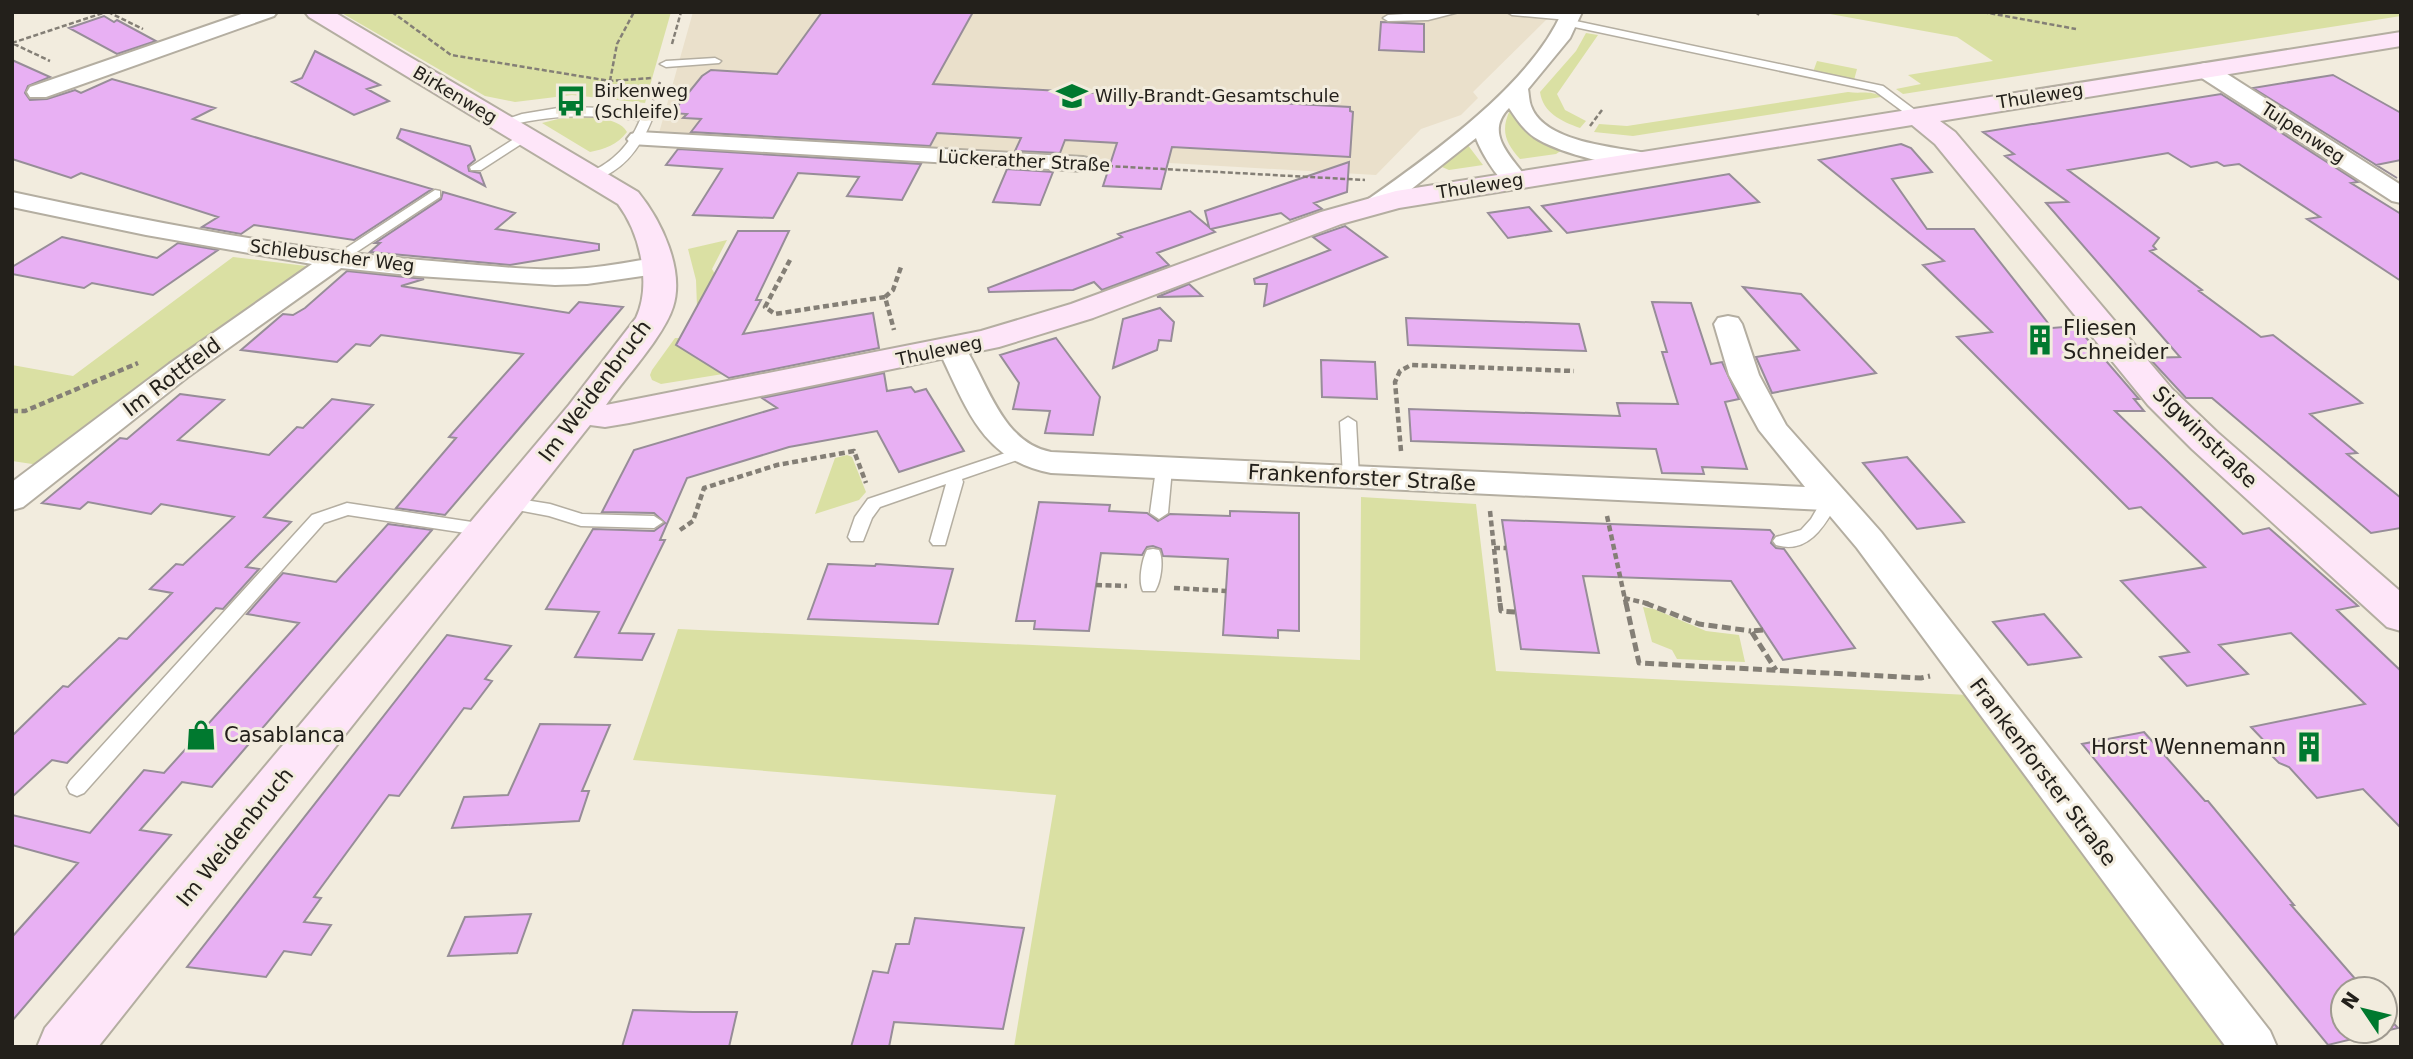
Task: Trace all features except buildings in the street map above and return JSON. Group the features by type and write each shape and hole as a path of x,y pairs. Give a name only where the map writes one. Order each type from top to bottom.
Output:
{"street":[{"path":"38,92 267,12"},
{"name":"Birkenweg","path":"317,12 594,176"},
{"path":"1376,205 1409,183 1493,111 1546,56 1571,18"},
{"name":"Thuleweg","path":"581,413 605,416 629,412 952,349 1052,321 1256,245 1376,205 1516,180 2401,39"},
{"path":"58,65 82,75"},
{"name":"Tulpenweg","path":"2206,70 2401,196"},
{"path":"1517,87 1516,100 1521,114 1537,129 1576,146 1610,155 1648,160"},
{"path":"1493,111 1486,124 1486,138 1516,180"},
{"name":"Sigwinstraße","path":"1917,116 1945,138 2160,397 2205,441 2401,616"},
{"name":"Lückerather Straße","path":"639,139 1083,164"},
{"name":"Im Weidenbruch","path":"64,1047 581,413 650,320 657,307 660,292 642,216 636,206 620,192 594,176"},
{"name":"Schlebuscher Weg","path":"12,199 118,223 335,260 546,277 587,276 656,266"},
{"name":"Im Rottfeld","path":"12,499 179,370 335,260"},
{"name":"Frankenforster Straße","path":"1728,324 1744,375 1755,400 1774,430 1869,540 1965,670 2254,1047"},
{"name":"Frankenforster Straße","path":"952,349 1005,442 1020,453 1062,464 1831,499"}],"lane":[{"path":"1388,18 1428,17 1454,12"},
{"path":"1512,12 1571,18 1626,33 1879,88 1917,116"},
{"path":"666,64 715,61"},
{"path":"476,167 514,130 544,112 570,109 647,117 639,139 619,163 594,176"},
{"path":"335,260 435,194"},
{"path":"1348,422 1351,477"},
{"path":"857,537 864,517 874,503 1020,453"},
{"path":"1159,513 1164,469"},
{"path":"939,541 955,482 952,477"},
{"path":"1782,541 1798,541 1811,533 1831,499"},
{"path":"77,787 318,519 347,509 496,517 550,510 582,520 654,522"},
{"path":"1149,586 1153,555"}],"path":[{"path":"13,43 106,12"},
{"path":"392,12 451,55 610,80 662,78"},
{"path":"610,80 614,51 623,27 634,12"},
{"path":"1755,12 1760,16"},
{"path":"1983,12 2076,29"},
{"path":"13,43 58,65"},
{"name":"Lückerather Straße","path":"1083,164 1409,183"},
{"path":"790,260 765,307 775,314 885,297 893,290 901,267"},
{"path":"885,297 901,359"},
{"path":"12,411 25,411 139,363"},
{"path":"1404,480 1395,382 1400,371 1411,365 1574,371"},
{"path":"672,535 693,522 704,488 777,465 854,451 874,503"},
{"path":"1487,483 1501,611 1515,612"},
{"path":"1607,515 1639,663 1921,678 1965,670"},
{"path":"1494,548 1506,548"},
{"path":"1625,598 1645,600 1691,622 1715,628 1763,630"},
{"path":"1751,631 1776,671"}],"shaded area":[{"name":"Willy-Brandt-Gesamtschule","path":"693,12 1548,12 1549,17 1473,92 1478,98 1461,115 1421,129 1376,175 659,133"}],"green space":[{"path":"340,12 671,12 645,103 572,95 515,102 485,96"},
{"path":"1819,12 2401,12 2401,16 1903,94 1896,89 1921,84 1908,75 1993,61 1957,37"},
{"path":"1586,33 1598,35 1557,94 1565,110 1586,121 1580,128 1549,111 1540,92 1576,51"},
{"path":"1817,61 1857,69 1854,80 1813,72"},
{"path":"1848,92 1870,93 1881,97 1633,136 1594,132 1599,124 1627,126"},
{"path":"1510,110 1528,129 1565,148 1556,154 1520,159 1506,136 1505,124"},
{"path":"566,117 608,120 627,132 610,146 590,152 542,123"},
{"path":"1467,144 1483,165 1449,170 1442,167"},
{"path":"727,240 712,269 715,274 697,307 696,280 688,249"},
{"path":"233,257 314,267 39,465 12,461 12,365 73,376"},
{"path":"675,338 680,338 676,345 723,374 661,384 652,380 652,370"},
{"path":"847,455 852,457 866,492 859,500 815,514 835,458"},
{"path":"1361,497 1476,504 1496,671 1968,695 2227,1047 1014,1047 1056,795 633,760 678,629 1360,660"},
{"path":"1643,607 1706,631 1739,635 1745,662 1677,659 1672,650 1652,642"}],"place":[{"name":"Willy-Brandt-Gesamtschule","path":"1072,96"},
{"name":"Birkenweg (Schleife)","path":"571,101"},
{"name":"Fliesen Schneider","path":"2040,340"},
{"name":"Casablanca","path":"201,735"},
{"name":"Horst Wennemann","path":"2309,747"}]}
